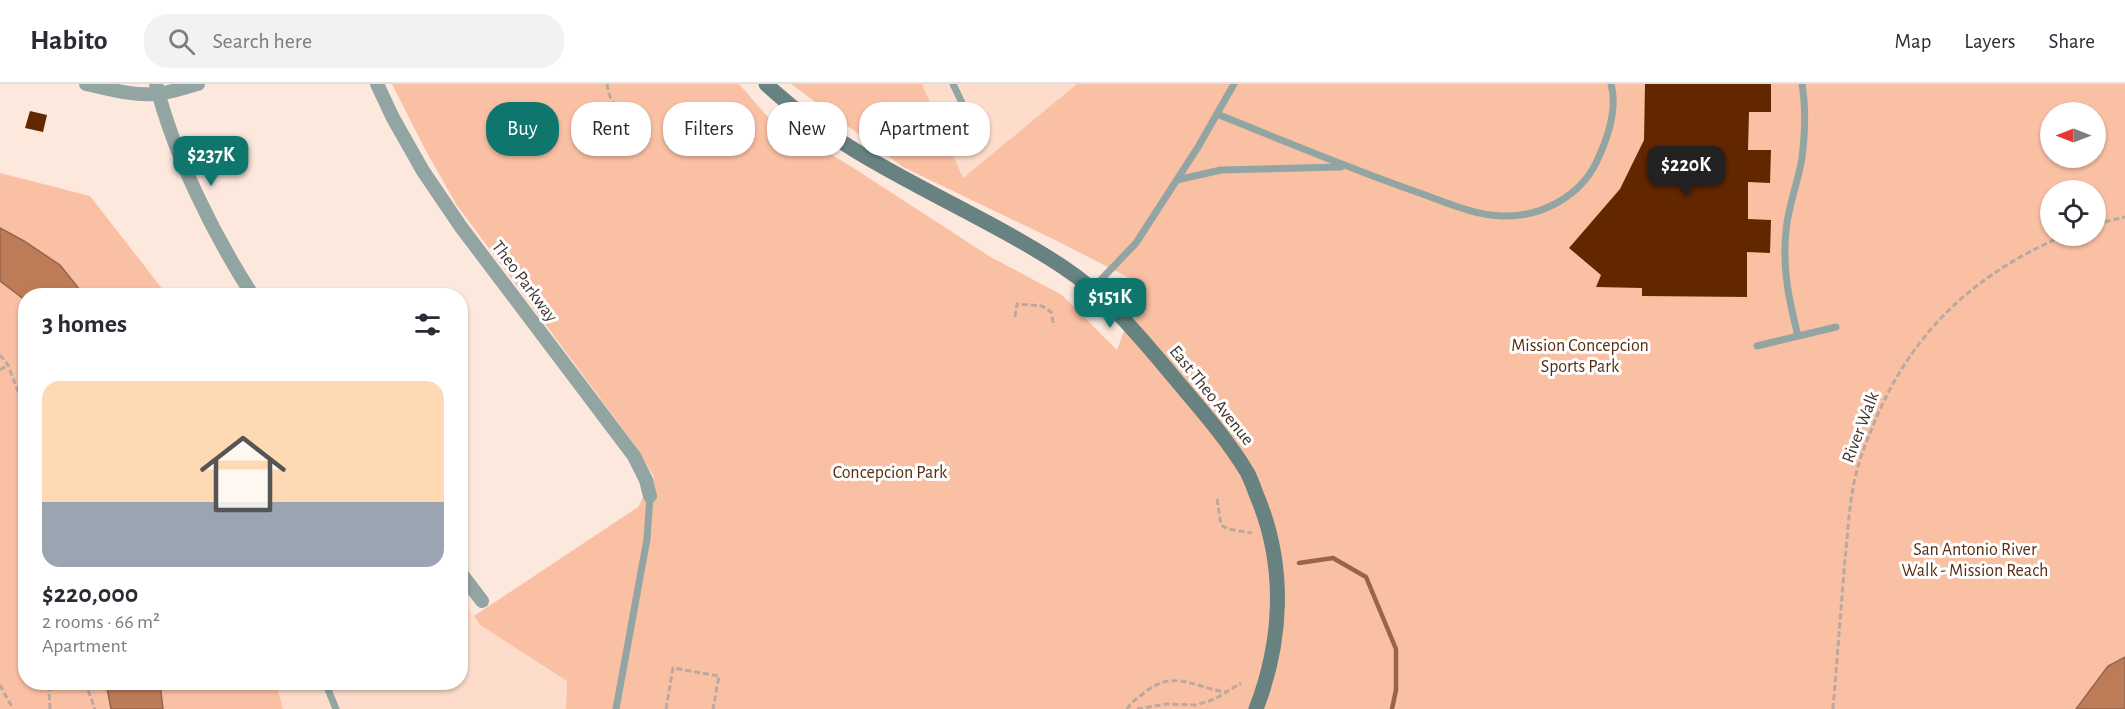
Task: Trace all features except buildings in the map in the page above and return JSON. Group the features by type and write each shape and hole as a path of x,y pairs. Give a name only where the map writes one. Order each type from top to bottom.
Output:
{"street":[{"path":"86,84 123,92 198,84"},
{"name":"Theo Parkway","path":"377,84 423,171 461,227 634,456 646,480 650,496"},
{"name":"East Theo Avenue","path":"766,84 826,132 1062,266 1093,288 1136,332 1223,436 1248,474 1266,517 1276,560 1279,606 1275,648 1256,709"},
{"path":"157,89 210,223 248,288"},
{"path":"468,583 482,601"}],"lane":[{"path":"953,84 962,102"},
{"path":"1093,288 1136,243 1177,180 1234,84"},
{"path":"1217,114 1347,167 1470,211 1502,216 1529,214 1560,203 1590,176 1603,147 1612,117 1611,84"},
{"path":"1798,336 1786,289 1785,264 1786,229 1802,159 1805,123 1802,84"},
{"path":"1177,180 1221,170 1347,167"},
{"path":"1757,346 1836,327"},
{"path":"616,709 647,538 650,496"},
{"path":"328,690 336,709"}],"path":[{"path":"607,84 612,102"},
{"path":"2106,222 2125,217"},
{"name":"River Walk","path":"1833,709 1855,478 1867,439 1888,391 1911,352 1944,315 1979,283 2029,250 2040,245"},
{"path":"1015,317 1017,304 1042,306 1052,312 1054,326"},
{"path":"0,355 8,365 18,391"},
{"path":"0,370 8,365"},
{"path":"1217,499 1221,525 1252,534"},
{"path":"666,709 674,668 719,676 713,709"},
{"path":"1127,709 1133,701 1162,681 1176,680 1226,692"},
{"path":"1137,709 1166,704 1196,705 1215,699 1241,683"},
{"path":"0,685 13,709"},
{"path":"50,690 50,709"},
{"path":"88,690 95,709"}],"shaded area":[{"path":"922,84 1077,84 990,156 990,102 930,102"},
{"path":"953,156 990,156 963,178"},
{"path":"0,228 60,265 78,288 18,288 18,295 0,281"},
{"path":"468,609 480,625 567,681 566,709 283,709 278,690 468,690"},
{"path":"2125,657 2125,709 2076,709 2108,666"},
{"path":"107,690 161,690 163,709 111,709"}],"green space":[{"path":"392,84 739,84 755,102 663,102 663,156 755,156 755,102 767,116 767,156 834,156 989,256 1062,295 1117,350 1141,284 903,167 888,156 953,156 963,178 1077,84 2125,84 2125,709 566,709 567,681 480,625 474,616 638,507 654,477 634,444 456,204"},
{"path":"791,84 922,84 930,102 859,102 859,134 847,126 847,102 815,102"},
{"path":"0,173 90,196 162,288 18,288 18,690 278,690 283,709 0,709"}],"waterway":[{"path":"1299,563 1333,558 1366,577 1396,649 1396,690 1392,709"}],"park label":[{"name":"Mission Concepcion Sports Park","path":"1580,355"},
{"name":"Concepcion Park","path":"890,472"},
{"name":"San Antonio River Walk - Mission Reach","path":"1975,559"}]}
